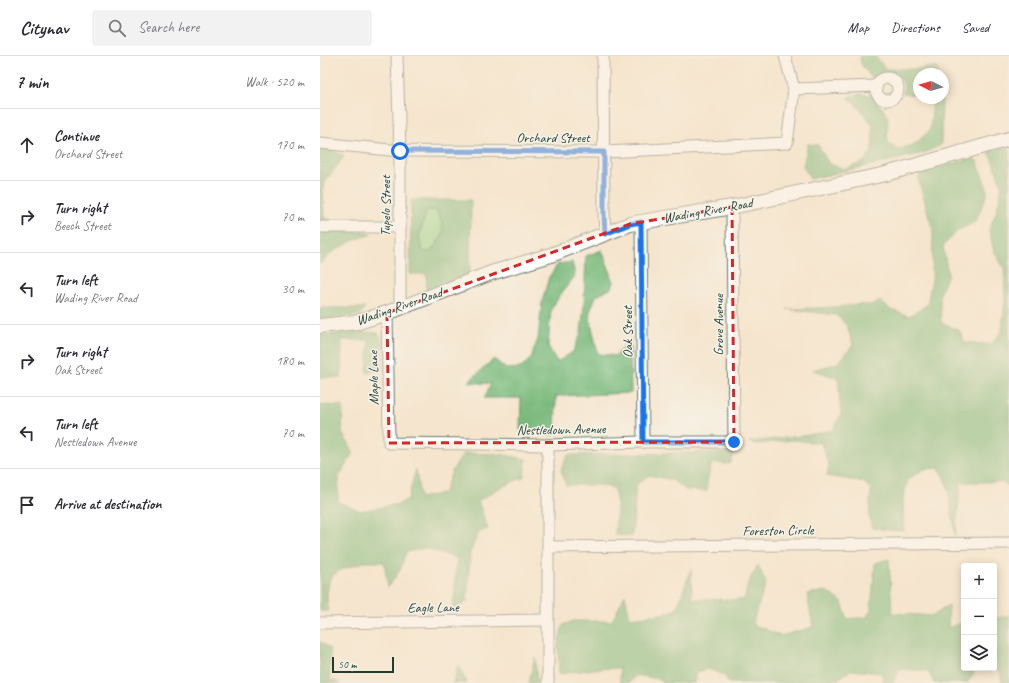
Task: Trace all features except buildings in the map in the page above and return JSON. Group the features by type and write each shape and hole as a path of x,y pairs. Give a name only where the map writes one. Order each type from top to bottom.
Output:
{"main road":[{"name":"Wading River Road","path":"320,326 358,322 393,311 491,273 551,255 630,224 732,207 886,174 1009,138"}],"street":[{"name":"Tupelo Street","path":"393,311 400,227 400,151 397,56"},
{"path":"603,56 605,234"},
{"path":"785,56 794,89 876,86"},
{"name":"Orchard Street","path":"320,143 400,151 604,152 786,143 794,89"},
{"name":"Grove Avenue","path":"732,207 734,442"},
{"name":"Oak Street","path":"641,222 643,442"},
{"path":"320,227 400,227"},
{"name":"Maple Lane","path":"389,443 393,311"},
{"name":"Nestledown Avenue","path":"389,443 548,445 643,442 734,442"},
{"path":"548,445 548,683"},
{"name":"Foreston Circle","path":"548,547 1009,543"},
{"name":"Eagle Lane","path":"320,624 547,620"}],"highlighted area":[{"path":"732,207 734,442 389,443 387,313 630,224"}],"green space":[{"path":"860,56 875,56 886,69 913,69 913,95 903,94 904,86 900,76 871,77 861,64"},
{"path":"860,94 871,95 888,117 887,141 897,150 915,144 930,130 933,104 942,104 941,145 924,153 810,179 803,166 808,144 818,145 829,164 845,169 864,162 872,151 873,125 848,97"},
{"path":"1009,146 1009,487 1003,482 961,482 955,535 948,487 939,468 924,469 908,479 903,498 904,531 872,528 869,516 871,490 864,482 827,476 829,465 821,443 794,440 757,444 749,442 809,435 833,430 841,415 838,378 813,370 838,363 853,345 847,326 836,315 787,309 868,305 880,301 891,310 909,316 927,305 932,280 933,231 918,178 927,171 973,158 977,161 987,189 987,195 975,222 958,230 943,246 948,275 940,293 941,322 959,330 965,342 991,345 1002,331 1005,299 1004,268 994,251 989,230 997,210 1002,186 989,152"},
{"path":"320,148 331,150 344,156 325,182 323,189 324,218 372,234 356,239 334,251 320,264"},
{"path":"411,200 471,200 470,273 426,292 427,274 410,274","holes":["427,210 435,210 441,221 442,235 431,252 422,251 419,236"]},
{"path":"427,210 435,210 437,212 442,225 441,237 431,252 422,251 419,236"},
{"path":"602,250 614,282 612,288 596,296 589,314 598,354 616,356 630,339 631,393 556,396 555,435 520,430 521,398 484,398 491,384 468,382 494,359 506,369 521,368 531,358 538,339 542,302 549,277 558,264 572,262 575,276 551,309 548,346 557,362 573,352 581,333 586,256"},
{"path":"320,308 365,308 360,315 320,319"},
{"path":"360,332 378,333 383,343 381,369 367,373 369,340 342,340 341,378 320,377 320,335"},
{"path":"320,405 343,406 342,433 353,453 339,476 338,502 361,511 399,504 408,499 416,469 420,498 444,493 452,471 464,453 498,454 526,459 524,477 499,488 478,501 488,529 479,532 470,552 467,602 453,609 457,558 425,548 406,552 400,570 388,587 384,562 364,562 340,570 330,578 327,593 328,611 320,611"},
{"path":"735,452 730,464 712,463 707,481 707,491 686,490 672,480 649,475 636,485 632,536 615,535 617,505 614,489 600,485 566,485 561,470 568,455"},
{"path":"889,559 892,613 933,616 949,605 948,628 961,623 961,671 975,671 967,683 934,683 928,671 900,669 895,677 894,683 883,683 882,673 851,670 838,679 823,683 729,683 725,676 709,669 696,672 694,683 663,683 659,679 636,675 629,683 620,683 620,668 594,669 559,674 558,644 563,625 573,621 612,621 625,595 630,618 668,613 677,609 691,569 692,599 744,600 748,583 758,565 766,583 752,624 781,636 813,627 807,594 826,591 842,602 847,619 867,617 871,609 875,563"},
{"path":"1009,615 1009,683 1002,683 1000,670 997,670 997,618"},
{"path":"320,641 330,649 330,680 340,683 320,683"},
{"path":"535,657 537,683 528,683 529,682"},
{"path":"458,665 467,683 453,683"}],"route":[{"path":"400,151 604,152 605,234 630,224 641,222 643,442 734,442"}]}
